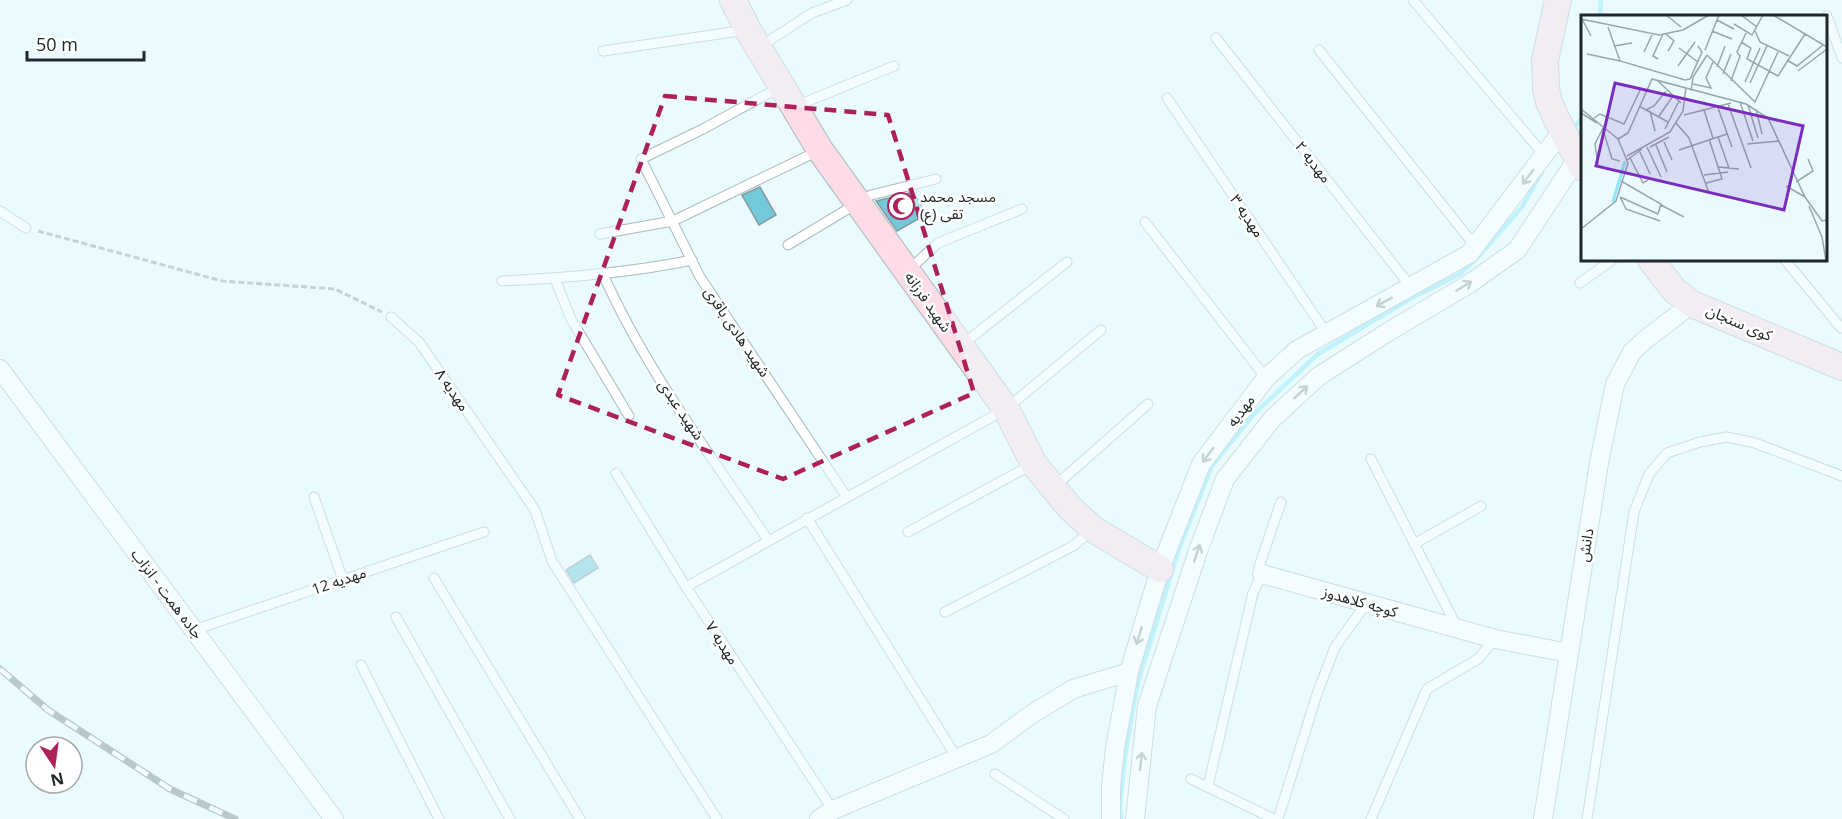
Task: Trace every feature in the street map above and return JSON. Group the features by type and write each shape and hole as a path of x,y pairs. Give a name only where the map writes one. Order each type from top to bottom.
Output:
{"street":[{"name":"شهید فرزانه","path":"733,0 820,150 959,347 1006,409 1034,464 1070,508 1093,529 1160,569"},
{"path":"1135,819 1147,706 1188,580 1225,479 1273,418 1319,376 1468,284 1517,250 1571,146 1546,89 1545,60 1558,0"},
{"name":"مهدیه","path":"1111,819 1111,786 1115,748 1129,672 1160,569 1201,464 1266,378 1297,350 1469,254 1544,155 1571,146"},
{"name":"کوی سنجان","path":"1652,261 1674,290 1692,304 1842,367"},
{"name":"دانش","path":"1543,819 1599,464 1615,384 1632,352 1692,304"},
{"name":"جاده همت - انزاب","path":"0,369 334,819"},
{"path":"1160,569 1188,580"},
{"name":"کوچه کلاهدوز","path":"1262,574 1495,639 1569,652"},
{"path":"826,814 991,744 1072,689 1129,672"}],"lane":[{"path":"603,51 754,38 847,0"},
{"path":"1413,0 1544,155"},
{"path":"1827,16 1842,58"},
{"name":"مهدیه ۲","path":"1215,38 1411,287"},
{"path":"1319,50 1475,246"},
{"path":"788,96 894,66"},
{"name":"شهید هادی باقری","path":"788,96 703,129 641,159 700,277 846,496"},
{"name":"مهدیه ۳","path":"1167,98 1327,334"},
{"path":"600,234 673,221 820,150"},
{"path":"788,245 871,195 936,180"},
{"path":"907,272 938,243 1022,209"},
{"path":"0,211 27,228"},
{"path":"1145,222 1266,378"},
{"path":"502,281 603,274 692,260"},
{"path":"1580,283 1611,261"},
{"path":"1786,261 1842,328"},
{"path":"959,347 1067,262"},
{"name":"شهید عبدی","path":"603,274 618,308 663,384 768,540"},
{"path":"555,279 571,319 629,416"},
{"name":"مهدیه ۸","path":"391,317 419,342 535,510 552,561 717,819"},
{"path":"686,587 1006,409 1101,330"},
{"path":"1053,488 1148,404"},
{"path":"1587,819 1634,512 1649,474 1667,453 1727,436 1755,442 1842,476"},
{"path":"1371,459 1458,629"},
{"path":"909,532 1034,464"},
{"name":"مهدیه ۷","path":"616,473 826,814"},
{"path":"314,498 343,580"},
{"path":"1208,786 1253,593 1262,574 1259,567 1281,502"},
{"path":"1414,544 1481,506"},
{"path":"807,518 957,758"},
{"path":"945,612 1073,546 1093,529"},
{"name":"مهدیه 12","path":"194,630 484,532"},
{"path":"434,578 580,819"},
{"path":"1191,779 1276,819 1335,647 1366,604"},
{"path":"396,617 510,819"},
{"path":"1371,819 1426,689 1478,659 1495,639"},
{"path":"361,665 439,819"},
{"path":"994,774 1064,819"}],"path":[{"path":"27,228 222,281 335,289 391,317"}],"highlighted area":[{"path":"665,96 888,115 974,393 783,479 558,395"}],"building":[{"path":"760,187 776,215 759,225 742,195"},
{"name":"مسجد محمد تقی (ع)","path":"913,192 927,214 897,231 876,201"},
{"path":"590,555 598,568 574,583 566,570"}],"waterway":[{"path":"1600,15 1601,0"},
{"path":"1571,131 1581,119"},
{"path":"1121,819 1120,806 1125,755 1138,682 1179,549 1212,466 1253,415 1318,354 1410,299 1460,274 1522,207 1542,172"}],"railway":[{"path":"0,669 48,710 170,789 235,819"}],"place":[{"name":"مسجد محمد تقی (ع)","path":"901,206"}]}
